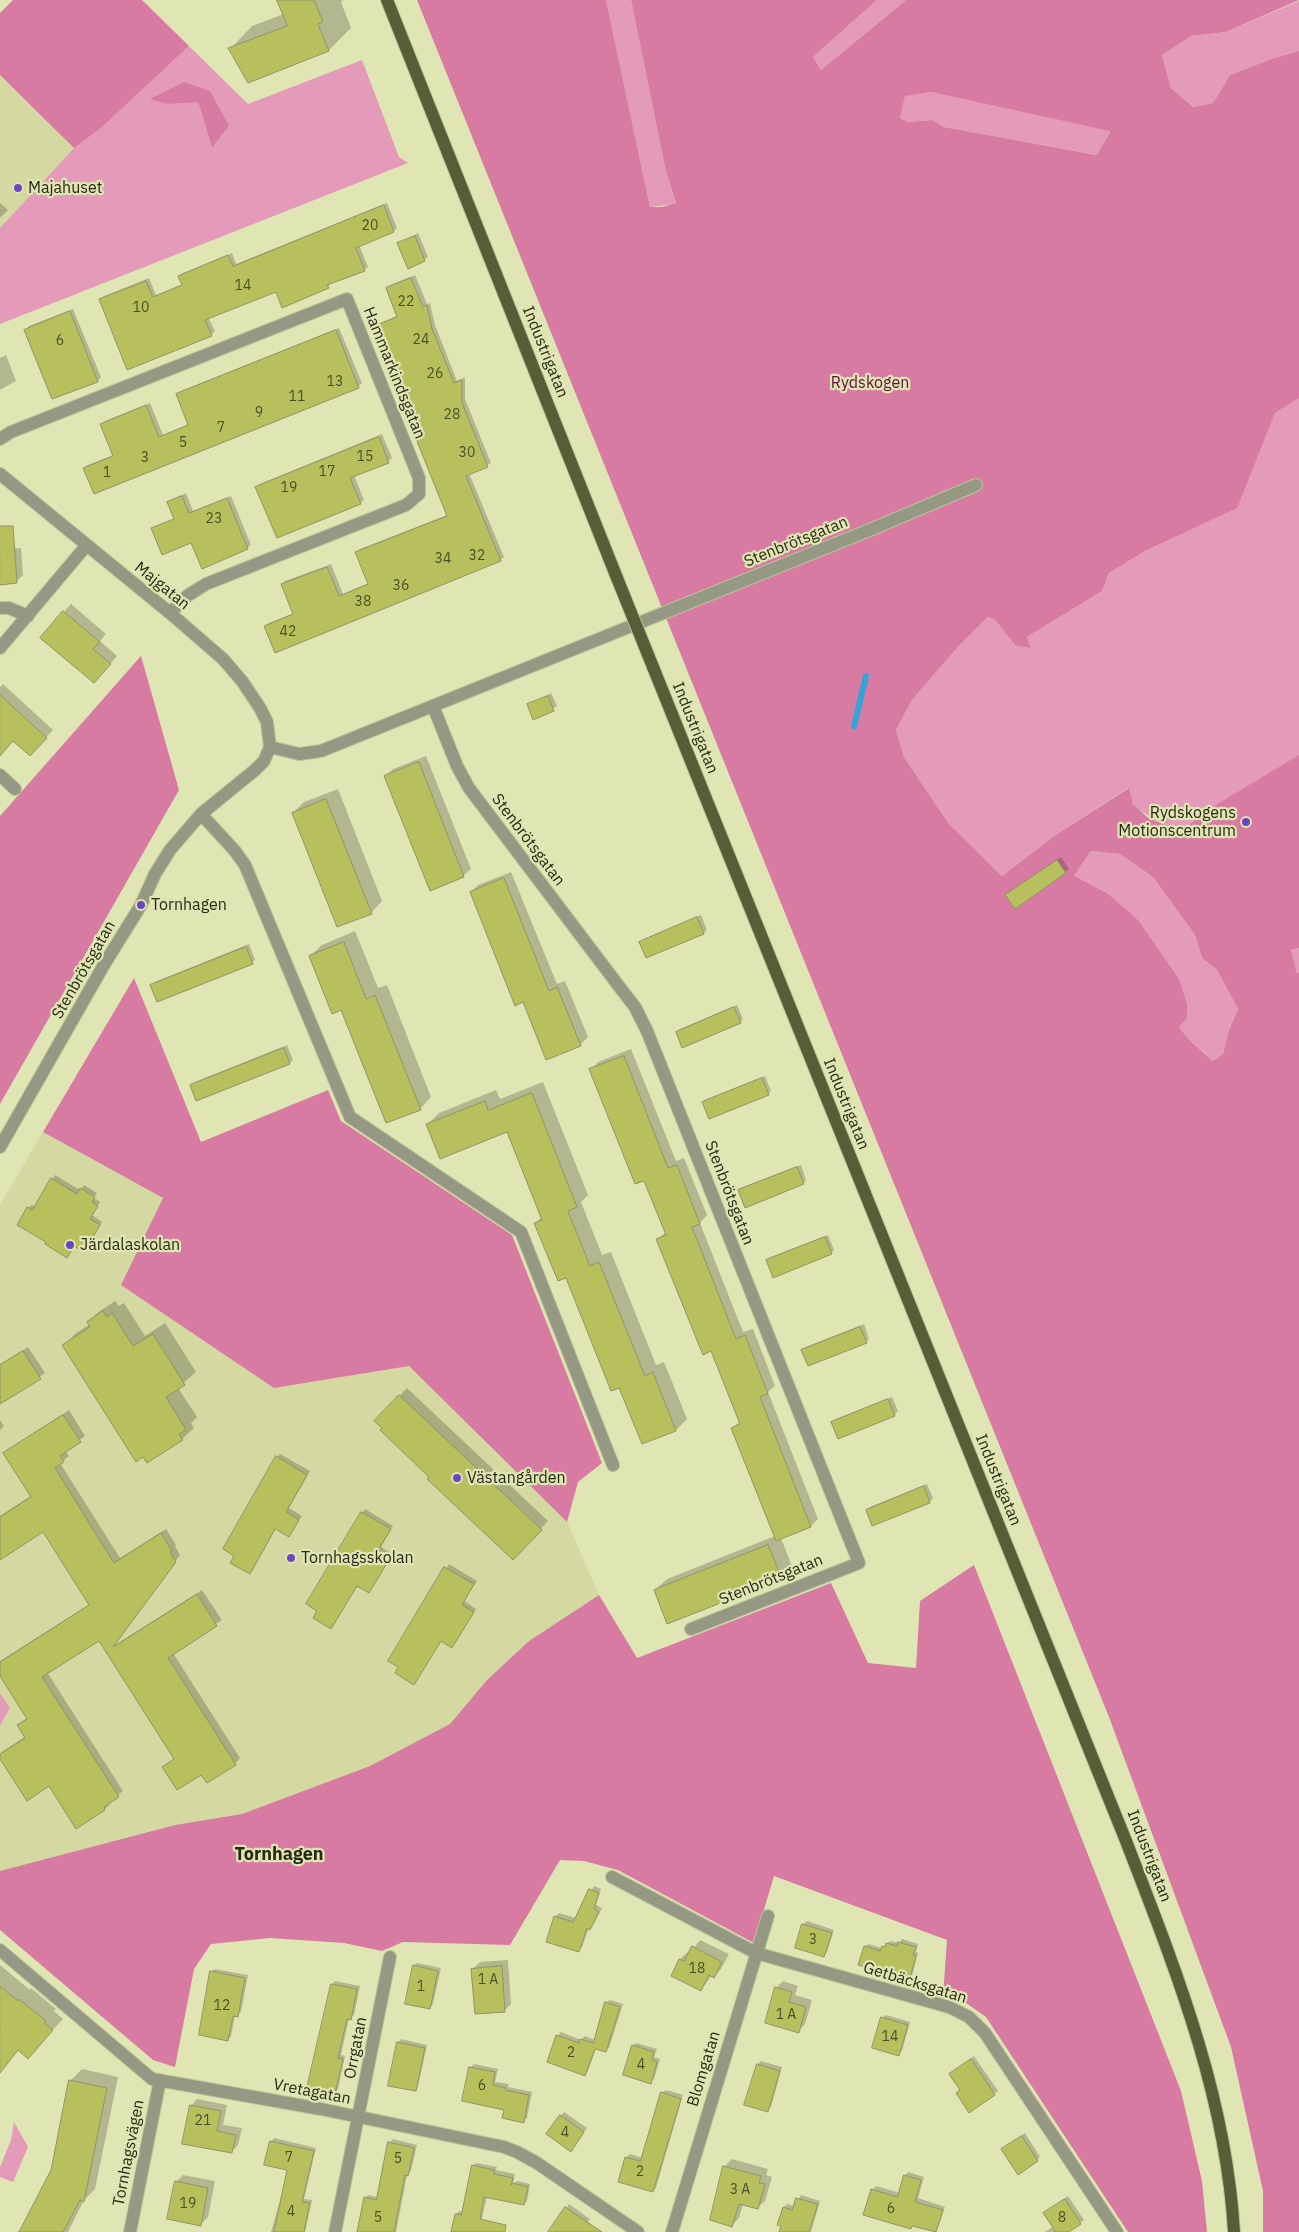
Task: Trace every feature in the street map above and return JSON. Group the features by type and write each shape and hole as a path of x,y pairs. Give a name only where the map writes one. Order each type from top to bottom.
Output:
{"main road":[{"name":"Industrigatan","path":"387,0 617,578 1126,1841 1173,1963 1202,2052 1221,2125 1232,2196 1234,2232"}],"street":[{"name":"Hammarkindsgatan","path":"0,439 11,432 347,299 419,478 419,494 406,505 206,584 191,593 170,613"},
{"name":"Majgatan","path":"0,474 207,644 242,681 267,722 270,747"},
{"name":"Stenbrötsgatan","path":"0,1147 105,963 141,905 155,874 175,844 201,814 264,761 270,747 298,754 308,754 344,742 872,529 976,485"},
{"path":"0,648 86,546"},
{"path":"0,608 9,608 28,616"},
{"name":"Stenbrötsgatan","path":"433,706 457,766 469,788 621,989 644,1024 660,1058 858,1563 691,1629"},
{"path":"0,775 15,789"},
{"path":"201,814 235,851 245,865 350,1116 521,1232 613,1465"},
{"name":"Getbäcksgatan","path":"612,1877 756,1953 949,2008 969,2017 985,2034 1117,2232"},
{"name":"Blomgatan","path":"672,2232 768,1916"},
{"name":"Vretagatan","path":"0,1950 152,2078 359,2117 517,2152 638,2232"},
{"name":"Orrgatan","path":"335,2232 390,1957"},
{"name":"Tornhagsvägen","path":"130,2232 160,2080"}],"shaded area":[{"path":"606,0 631,0 666,172 676,204 650,207"},
{"path":"877,0 906,0 821,70 813,57"},
{"path":"1299,1 1299,51 1274,58 1230,75 1213,103 1193,107 1171,88 1162,55 1191,36 1226,32"},
{"path":"189,46 248,104 362,60 399,157 408,163 0,324 0,228 74,148 100,129","holes":["198,102 229,126 212,148"]},
{"name":"Majahuset","path":"0,75 74,148 0,228"},
{"path":"931,92 1110,131 1098,155 944,127 932,120 908,122 900,118 905,95"},
{"path":"1299,398 1299,876 1160,822 1142,812 1133,803 1128,788 1054,836 1002,876 949,824 904,757 896,730 912,700 956,649 988,617 995,620 1016,646 1029,648 1027,637 1102,591 1109,573 1145,551 1236,508 1275,413"},
{"path":"1091,851 1120,854 1153,877 1195,935 1202,958 1217,970 1238,1009 1229,1030 1223,1054 1213,1061 1179,1027 1187,1018 1186,1003 1179,982 1167,963 1074,876"},
{"path":"1299,948 1299,973 1297,973 1291,950"},
{"name":"Tornhagsskolan","path":"43,1132 163,1198 122,1285 274,1388 409,1366 567,1522 599,1595 529,1641 487,1680 450,1724 370,1766 242,1814 175,1825 0,1871 0,1205"},
{"path":"0,1693 10,1708 0,1726"},
{"path":"14,2122 28,2147 13,2182 0,2177 0,2167 11,2140"}],"green space":[{"path":"13,0 142,0 189,46 100,129 74,148 0,75 0,13"},
{"name":"Rydskogen","path":"417,0 606,0 650,207 662,207 676,203 666,172 631,0 877,0 813,57 821,70 906,0 1299,0 1226,32 1191,36 1162,55 1171,88 1193,107 1213,103 1230,75 1274,58 1299,51 1299,398 1275,413 1237,508 1145,551 1109,573 1102,591 1027,637 1030,648 1016,646 995,620 988,617 956,649 912,700 896,730 904,757 949,824 1002,876 1054,836 1129,788 1133,804 1147,817 1182,832 1204,812 1299,755 1299,948 1291,950 1297,973 1299,973 1299,2232 1263,2232 1263,2191 1231,2047 1109,1717","holes":["931,92 1109,131 1110,132 1097,155 944,127 932,120 908,122 900,118 905,96","1091,851 1120,854 1153,877 1195,935 1202,958 1217,970 1238,1009 1229,1030 1223,1054 1213,1061 1179,1027 1187,1018 1187,1004 1179,979 1138,920 1108,894 1074,876"]},
{"path":"184,82 210,91 229,126 212,148 198,102 167,104 150,99"},
{"path":"141,656 179,790 0,1104 0,816"},
{"path":"134,978 201,1142 328,1090 341,1121 512,1235 602,1463 578,1482 567,1522 409,1366 274,1388 121,1285 163,1198 43,1132"},
{"path":"974,1565 1181,2091 1202,2181 1207,2232 1128,2232 986,2017 966,2003 943,1997 947,1940 774,1876 754,1943 618,1870 584,1861 560,1860 510,1945 403,1942 382,1951 344,1943 270,1938 211,1944 194,1969 175,2067 153,2060 0,1930 0,1871 175,1825 242,1814 370,1766 450,1724 487,1680 529,1641 599,1595 637,1658 831,1583 868,1663 916,1668 920,1601"}],"building":[{"path":"277,0 314,0 323,22 318,24 329,51 248,83 228,48 287,26"},
{"path":"384,205 394,232 356,248 365,271 327,285 329,288 282,308 276,292 205,320 212,336 127,370 99,299 146,281 153,297 182,285 178,276 228,255 233,266"},
{"path":"415,236 425,261 408,269 397,243"},
{"path":"411,278 423,307 427,305 432,329 454,383 462,380 462,403 488,467 466,476 501,561 275,653 264,626 293,614 281,584 327,567 339,596 368,584 355,552 447,516 371,327 397,317 386,288"},
{"path":"70,311 98,382 52,399 24,330"},
{"path":"336,330 359,388 94,494 83,468 113,456 100,424 146,405 159,437 188,425 176,394"},
{"path":"379,437 389,463 350,478 361,504 277,538 255,487"},
{"path":"182,496 189,513 227,498 248,549 202,569 191,543 162,555 151,528 174,519 167,502"},
{"path":"0,526 13,526 17,583 0,585"},
{"path":"63,611 100,642 93,649 111,664 94,683 40,638"},
{"path":"0,695 47,738 30,756 13,741 0,756"},
{"path":"548,696 554,711 533,720 527,704"},
{"path":"419,762 464,877 430,891 384,776"},
{"path":"326,799 372,914 337,927 292,813"},
{"path":"1057,860 1066,873 1015,909 1005,895"},
{"path":"504,878 549,991 557,987 581,1046 546,1060 523,1002 515,1006 470,892"},
{"path":"697,917 704,934 646,958 639,942"},
{"path":"344,942 366,999 375,995 421,1110 386,1123 341,1010 332,1014 309,956"},
{"path":"246,947 253,964 157,1002 150,985"},
{"path":"734,1007 741,1023 682,1048 676,1032"},
{"path":"284,1048 290,1064 196,1101 190,1085"},
{"path":"624,1056 668,1168 677,1165 700,1224 692,1227 736,1339 745,1335 768,1394 760,1397 811,1527 776,1541 731,1428 740,1424 711,1351 703,1355 656,1239 666,1235 644,1181 635,1184 589,1069"},
{"path":"762,1078 769,1095 709,1119 702,1102"},
{"path":"532,1093 577,1207 568,1211 590,1266 599,1262 645,1376 653,1372 676,1431 642,1444 619,1388 611,1391 566,1278 558,1281 534,1223 542,1220 507,1132 440,1159 426,1124 485,1101 488,1110"},
{"path":"797,1167 804,1184 745,1208 738,1190"},
{"path":"51,1178 77,1194 80,1188 95,1197 92,1202 98,1206 90,1219 100,1225 84,1252 74,1246 67,1258 45,1244 46,1242 17,1225 27,1207 32,1210"},
{"path":"825,1237 832,1254 773,1278 766,1260"},
{"path":"103,1311 107,1317 112,1313 133,1346 153,1334 185,1385 166,1397 186,1430 179,1434 183,1440 147,1463 143,1457 136,1462 62,1345 90,1327 87,1322"},
{"path":"860,1327 867,1343 808,1366 801,1350"},
{"path":"23,1351 41,1379 0,1404 0,1365"},
{"name":"Västangården","path":"399,1395 542,1530 513,1560 427,1479 429,1477 380,1430 382,1428 374,1421"},
{"path":"888,1399 895,1416 838,1439 831,1422"},
{"path":"63,1415 81,1442 60,1456 64,1462 55,1468 114,1563 161,1533 172,1551 170,1552 176,1562 113,1647 197,1594 217,1626 168,1658 236,1765 207,1783 201,1775 177,1790 162,1767 174,1759 99,1641 42,1677 119,1797 104,1807 105,1810 76,1829 49,1786 27,1801 0,1759 0,1754 25,1738 17,1725 27,1719 0,1676 0,1662 89,1605 43,1532 0,1560 0,1517 31,1497 3,1453"},
{"path":"276,1456 307,1475 286,1512 299,1520 289,1537 275,1529 250,1574 230,1563 234,1556 223,1549"},
{"path":"924,1486 930,1503 872,1526 866,1510"},
{"path":"361,1512 391,1529 378,1550 390,1558 369,1593 357,1586 331,1629 313,1618 317,1611 306,1604"},
{"path":"768,1545 782,1579 667,1624 654,1590"},
{"path":"444,1567 474,1584 462,1605 474,1612 452,1648 441,1641 414,1685 395,1673 398,1667 388,1661"},
{"path":"589,1889 599,1893 594,1909 599,1912 590,1930 587,1928 579,1952 546,1942 554,1916 573,1922"},
{"path":"802,1924 832,1933 824,1957 795,1948"},
{"path":"898,1942 916,1947 913,1955 916,1956 909,1981 858,1965 864,1946 880,1951 882,1946 885,1947 886,1943 897,1946"},
{"path":"692,1946 722,1962 714,1978 709,1975 701,1991 671,1976 679,1959 684,1961"},
{"path":"413,1965 438,1971 430,2009 405,2004"},
{"path":"502,1966 505,2012 475,2014 471,1969"},
{"path":"210,1971 245,1978 238,2017 233,2016 228,2041 199,2035"},
{"path":"331,1984 357,1989 351,2020 347,2019 338,2058 343,2059 335,2094 307,2088"},
{"path":"0,1986 46,2021 44,2023 53,2030 28,2059 18,2050 0,2073"},
{"path":"775,1987 792,1992 789,2002 806,2007 799,2033 765,2023"},
{"path":"605,2002 620,2007 606,2052 595,2049 585,2076 547,2062 556,2035 579,2043 580,2039 593,2043"},
{"path":"881,2017 908,2025 899,2056 872,2048"},
{"path":"397,2042 425,2048 416,2091 388,2086"},
{"path":"632,2045 654,2052 652,2060 657,2062 651,2084 623,2075"},
{"path":"971,2059 995,2095 969,2113 956,2093 960,2090 949,2074"},
{"path":"757,2064 780,2071 768,2112 744,2105"},
{"path":"469,2067 495,2072 493,2085 506,2088 505,2090 529,2095 524,2123 502,2118 504,2110 462,2101"},
{"path":"69,2080 107,2088 84,2202 80,2200 63,2232 19,2232 51,2170"},
{"path":"661,2092 681,2099 653,2192 618,2182 625,2157 640,2161"},
{"path":"190,2105 221,2111 217,2131 236,2135 232,2153 182,2144"},
{"path":"560,2115 584,2132 571,2152 546,2134"},
{"path":"1022,2136 1038,2161 1018,2175 1001,2149"},
{"path":"270,2141 314,2151 302,2202 310,2203 304,2232 274,2232 287,2170 264,2165"},
{"path":"388,2142 414,2148 408,2176 405,2175 394,2232 357,2232 364,2197 376,2200"},
{"path":"472,2165 494,2170 494,2174 513,2178 511,2185 512,2183 528,2187 524,2205 484,2197 480,2219 506,2225 505,2232 451,2232 455,2214 461,2215"},
{"path":"723,2166 761,2176 759,2183 765,2184 758,2209 739,2204 732,2227 710,2220"},
{"path":"904,2175 921,2180 915,2202 943,2210 936,2232 912,2226 911,2229 863,2215 871,2189 897,2197"},
{"path":"175,2181 208,2188 201,2226 167,2219"},
{"path":"796,2198 818,2204 809,2232 779,2232 781,2226 777,2225 783,2207 792,2210"},
{"path":"1065,2199 1081,2224 1069,2232 1056,2232 1043,2213"},
{"path":"565,2207 602,2232 548,2232"}],"waterway":[{"path":"854,726 866,676"}],"place":[{"name":"Majahuset","path":"18,188"},
{"name":"Rydskogens Motionscentrum","path":"1246,822"},
{"name":"Tornhagen","path":"141,905"},
{"name":"Järdalaskolan","path":"70,1245"},
{"name":"Västangården","path":"457,1478"},
{"name":"Tornhagsskolan","path":"291,1558"}],"district":[{"name":"Tornhagen","path":"279,1855"}]}
